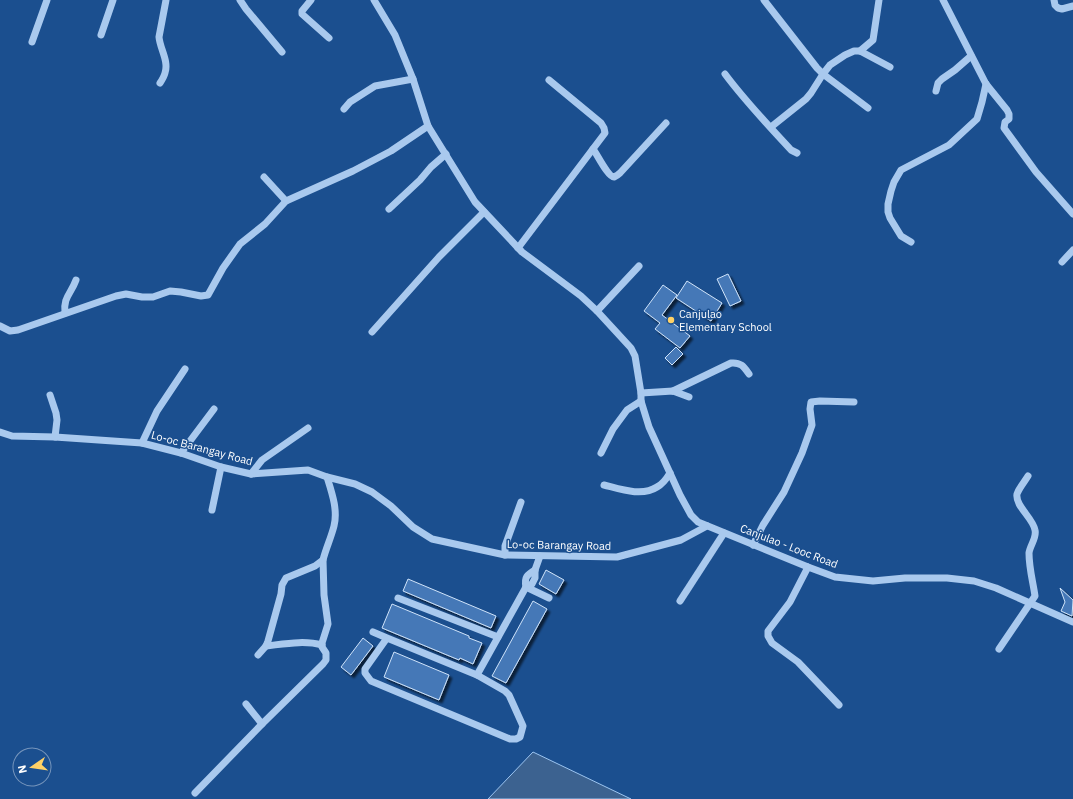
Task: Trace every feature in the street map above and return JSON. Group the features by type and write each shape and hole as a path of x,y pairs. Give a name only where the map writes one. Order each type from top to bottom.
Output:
{"street":[{"path":"32,42 47,0"},
{"path":"101,35 113,0"},
{"path":"160,83 166,68 159,37 166,0"},
{"path":"240,0 282,52"},
{"path":"311,0 302,11 302,14 329,38"},
{"name":"Canjulao - Looc Road","path":"374,0 394,35 413,79 428,126 476,202 522,252 581,296 631,348 635,356 641,401 649,427 680,495 691,515 698,522 836,577 873,580 947,578 974,581 996,588 1073,622"},
{"path":"764,0 817,68 868,108"},
{"path":"860,51 873,40 879,0"},
{"path":"943,0 986,84 1009,114 1009,119 1005,122 1004,128 1036,172 1073,214"},
{"path":"1054,0 1055,5 1058,8 1062,9 1073,6"},
{"path":"771,127 806,99 812,93 830,65 845,55 854,51 860,51 890,67"},
{"path":"936,91 938,83 942,78 955,70 972,56"},
{"path":"726,74 762,119 791,150 797,153"},
{"path":"344,109 350,102 375,86 413,79"},
{"path":"518,248 605,133 601,123 550,80"},
{"path":"911,242 901,236 890,218 888,204 890,191 894,182 901,170 949,145 977,119 986,84"},
{"path":"593,148 608,173 615,177 666,123"},
{"path":"0,326 10,330 18,330 116,296 126,294 142,297 153,297 170,291 201,296 208,295 223,268 240,244 265,224 286,201 353,171 391,151 428,126"},
{"path":"389,209 420,180 431,166 446,154"},
{"path":"264,177 286,201"},
{"path":"372,332 439,257 484,212"},
{"path":"1062,262 1073,250"},
{"path":"597,311 638,266"},
{"path":"65,313 64,305 76,280"},
{"path":"641,393 673,391 736,362 743,365 749,374"},
{"path":"142,443 157,411 185,369"},
{"path":"673,391 689,397"},
{"path":"50,395 57,420 55,437"},
{"path":"601,453 613,429 627,410 641,401"},
{"path":"753,545 763,525 784,492 802,453 812,425 810,409 811,402 854,402"},
{"path":"181,453 214,409"},
{"path":"251,474 262,460 308,428"},
{"name":"Lo-oc Barangay Road","path":"0,432 12,436 55,437 142,443 181,453 221,467 251,474 308,470 327,477 355,484 372,492 391,506 413,527 432,539 505,555 617,557 681,540 707,526"},
{"path":"212,510 221,467"},
{"path":"604,485 624,490 642,492 657,488 664,482 670,473"},
{"path":"999,649 1035,596 1029,567 1029,551 1036,530 1033,522 1017,499 1018,493 1028,476"},
{"path":"195,794 326,660 326,653 322,647 328,624 324,595 323,560 334,526 335,515 333,499 327,477"},
{"path":"505,555 505,546 520,502"},
{"path":"680,601 724,533"},
{"path":"477,675 526,587 525,580 529,574 535,570 540,556"},
{"path":"258,655 266,646 268,641 281,594 282,585 286,578 315,566 323,560"},
{"path":"808,567 790,602 768,631 768,636 772,642 798,662 839,705"},
{"path":"526,587 549,598"},
{"path":"398,598 498,637"},
{"path":"373,632 477,675 505,691 509,695 523,726 520,737 510,739 371,681 365,673 365,669 387,638"},
{"path":"266,646 305,643 322,645"},
{"path":"246,704 262,724"}],"water":[{"path":"533,752 631,799 488,799"}],"building":[{"path":"728,274 741,301 730,306 717,279"},
{"path":"687,281 722,303 711,321 676,298"},
{"path":"663,285 677,295 662,315 690,336 680,348 655,329 660,323 644,311"},
{"path":"676,347 683,354 672,365 665,358"},
{"path":"546,570 564,580 556,594 539,584"},
{"path":"408,579 496,616 491,628 403,591"},
{"path":"1060,588 1073,600 1072,616 1061,611 1065,602"},
{"path":"533,601 547,609 506,683 492,676"},
{"path":"392,604 469,636 469,638 482,643 473,664 460,658 459,660 382,628"},
{"path":"363,638 373,646 351,675 341,667"},
{"path":"394,652 449,675 439,700 384,677"}],"place":[{"name":"Canjulao Elementary School","path":"671,320"}]}
